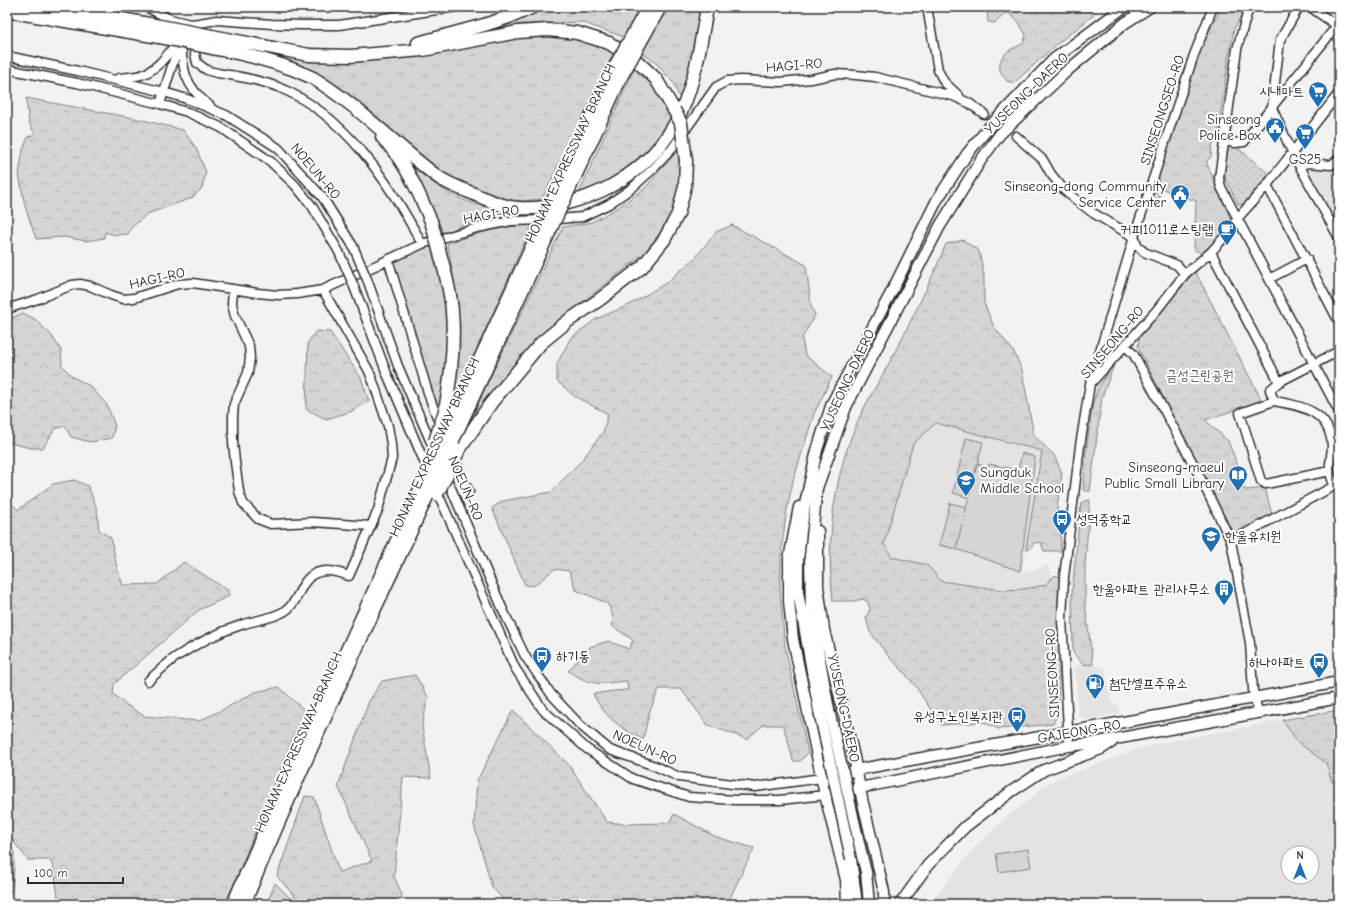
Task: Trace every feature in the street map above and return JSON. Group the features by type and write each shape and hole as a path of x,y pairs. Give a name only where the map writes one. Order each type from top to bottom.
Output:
{"highway":[{"path":"55,7 159,32"},
{"path":"350,56 423,42 509,17 534,7"},
{"name":"HONAM EXPRESSWAY BRANCH","path":"233,904 261,838 339,676 420,500 612,72 648,7"},
{"name":"HONAM EXPRESSWAY BRANCH","path":"420,500 622,75 660,7"},
{"path":"212,42 279,64 311,78 343,98 439,178 463,190 497,203 517,208 541,207 568,203 597,193 620,181 647,160 661,144 682,112 688,96 697,64 707,7"},
{"path":"7,11 309,55 350,56 423,50 518,32 548,30 577,33 609,43 638,62 656,79 681,124 686,161 685,186 678,214 664,240 642,267 599,300 568,321 541,343 492,403 460,450 420,500"},
{"path":"339,676 420,500 445,412 450,385 454,344 452,311 448,284 431,221 421,196 409,172 388,144 343,98"},
{"name":"HONAM EXPRESSWAY BRANCH","path":"244,904 339,676"}],"main road":[{"name":"YUSEONG-DAERO","path":"858,904 824,710 798,592 798,561 801,531 817,450 832,403 892,291 937,200 967,154 990,126 1054,59 1124,7"},
{"name":"YUSEONG-DAERO","path":"869,904 866,872 824,710 811,610 810,592 813,523 817,488 846,407 940,226 980,160 1000,134 1068,70 1126,23 1150,7"},
{"path":"817,450 806,478 788,559 789,600 793,638 825,795 846,880 848,904"},
{"path":"828,454 818,530 818,586 824,630 884,892 884,904"},
{"name":"GAJEONG-RO","path":"856,770 1339,682"},
{"name":"GAJEONG-RO","path":"825,795 996,762 1069,746 1093,744 1339,698"},
{"path":"900,904 928,865 965,828 1012,791 1044,770 1101,749 1120,738"},
{"name":"NOEUN-RO","path":"822,778 856,770"}],"street":[{"path":"146,7 170,19 185,23 199,23 217,20 272,24 339,25 456,7"},
{"path":"927,7 938,70 944,82 955,93 969,103"},
{"name":"SINSEONGSEO-RO","path":"1090,384 1134,237 1194,55 1214,7"},
{"path":"1251,7 1247,14 1237,49 1219,178 1221,187 1237,219 1339,412"},
{"path":"1299,7 1280,40 1272,108 1292,152 1339,238"},
{"path":"1225,141 1244,142 1338,25 1310,7"},
{"path":"160,104 185,23"},
{"path":"199,23 195,54 197,63 207,70 258,80 278,87 302,99 327,117 357,145 381,176 397,198 422,244"},
{"path":"114,79 141,75 152,70 165,58 181,37"},
{"path":"181,37 182,60 188,83 196,94 209,105 226,115"},
{"name":"NOEUN-RO","path":"7,56 114,79 164,92 187,99 226,115 278,148 323,198 352,246 367,279 398,366 503,610 525,656 551,694 580,725 610,750 655,766 679,777 755,787 822,778"},
{"name":"NOEUN-RO","path":"7,69 77,83 187,112 220,127 270,161 295,185 312,206 339,252 353,284 387,374 515,668 543,710 587,749 633,779 689,797 735,800 780,800 825,795"},
{"name":"HAGI-RO","path":"7,309 38,299 72,285 80,284 90,286 123,299 134,298 178,284 193,283 278,295 323,290 422,244 477,228 511,221 582,217 609,204 632,188 653,169 671,150 716,87 727,80 781,82 811,79 835,74 875,77 953,96 969,103 984,114"},
{"name":"SINSEONG-RO","path":"1069,746 1062,619 1064,577 1080,446 1090,384 1126,346 1185,274 1211,252 1229,232 1237,219 1267,185 1339,93"},
{"path":"1016,136 1043,160 1051,174 1065,191 1093,213 1134,237 1138,246 1144,252 1177,265 1185,274"},
{"path":"1299,165 1308,163 1331,165 1339,160"},
{"path":"1267,185 1339,322"},
{"path":"1211,252 1279,382"},
{"path":"388,259 428,396 469,492"},
{"path":"1268,279 1306,259"},
{"path":"233,289 232,304 235,316 249,346 250,358 248,373 234,404 233,416 235,462 239,491 243,503 258,519 272,524 313,522 371,526"},
{"path":"148,681 175,658 195,645 241,624 286,611 293,604 307,578 315,573 326,571 338,572 349,576 378,510 392,458 391,444 388,426 374,384 323,290"},
{"path":"1126,346 1134,355 1183,446 1231,541 1250,643 1253,690 1258,713"},
{"path":"1274,401 1270,390 1279,382 1339,351"},
{"path":"1231,541 1337,484 1330,471 1332,447 1331,435 1318,415 1306,408 1274,401 1240,413 1261,481 1266,484 1330,471"},
{"path":"444,472 457,465"}],"shaded area":[{"path":"1317,166 1333,168 1339,166 1339,228 1309,175 1310,168"},
{"name":"Sungduk Middle School","path":"936,423 1042,451 1022,573 1048,565 1053,577 1045,585 1024,589 1002,590 941,581 927,565 892,557 884,544 913,444"},
{"path":"1083,664 1104,667 1111,703 1118,704 1120,713 1086,720 1078,715 1075,667"},
{"path":"1339,710 1339,904 930,904 972,850 1009,815 1026,803 1042,787 1056,779 1147,746 1282,720 1299,743 1326,763 1332,782 1336,782 1323,713"}],"green space":[{"path":"541,7 642,7 624,37 581,22 522,24 459,35 533,11"},
{"path":"666,7 702,7 694,53 681,102 674,84 658,65 641,52"},
{"path":"987,7 1088,7 1094,15 1057,44 1014,83 1007,81 1001,73 1001,60 1010,50 1023,44 1026,35 1018,21 1007,12 995,23 988,22"},
{"path":"1222,7 1246,7 1234,29 1217,140 1212,145 1211,157 1207,160 1207,164 1231,219 1218,238 1201,253 1195,250 1194,246 1196,201 1163,189 1155,207 1149,205 1194,66 1203,43"},
{"path":"534,35 573,36 615,51 542,199 523,201 501,199 443,177 284,62 254,50 318,59"},
{"path":"637,62 654,80 674,117 653,145 627,168 610,180 578,195"},
{"path":"26,98 139,119 183,130 196,148 206,172 202,188 192,198 147,214 131,228 128,234 115,235 105,232 104,238 86,241 64,237 36,239 25,206 19,174 23,150 28,137 35,134 29,123"},
{"path":"1228,143 1240,145 1239,149 1269,174 1244,205 1238,204 1225,178 1224,171"},
{"path":"679,149 682,177 671,218 644,254 552,326 522,355 486,402 468,429 485,388 563,227 592,222 617,208 644,189"},
{"path":"410,165 444,190 473,204 510,210 536,211 534,215 508,215 480,219 443,233"},
{"path":"532,225 449,412 458,368 459,326 447,244 489,231"},
{"path":"732,225 806,265 811,306 815,315 802,338 805,355 832,377 814,414 793,481 786,514 781,555 780,592 785,646 808,753 800,761 793,761 783,725 763,725 747,739 708,725 681,689 659,689 649,713 643,740 614,722 603,710 593,694 628,690 627,681 610,683 591,682 584,680 568,671 590,647 608,641 629,649 633,640 612,626 613,617 608,604 576,590 569,571 554,569 534,586 525,585 492,508 503,501 551,492 582,460 603,432 608,414 574,396 557,381 557,364 570,339 596,319 629,305 666,283 695,258 716,232"},
{"path":"963,240 979,251 984,275 984,303 994,327 1014,352 1022,370 1034,436 1054,455 1062,473 1057,508 1060,524 1061,551 1044,551 1041,542 1034,543 1030,549 1026,549 1042,451 936,423 913,444 884,544 892,557 927,565 941,581 1002,590 1024,589 1045,585 1055,575 1061,579 1058,713 1053,724 999,729 983,722 941,725 916,687 889,657 870,632 866,618 870,609 868,602 863,599 853,601 833,601 830,556 833,510 842,466 849,444 860,416 910,322 946,244"},
{"path":"432,245 447,294 448,342 442,401 438,410 431,397 392,262 417,249"},
{"name":"금성근린공원","path":"1195,271 1262,401 1205,420 1228,441 1239,469 1234,481 1246,490 1265,488 1272,515 1237,533 1230,531 1138,347 1139,338"},
{"path":"23,313 35,319 51,335 61,350 62,366 73,377 90,386 107,405 115,426 112,438 90,442 71,437 65,426 55,429 43,448 30,448 7,442 7,320"},
{"path":"316,331 330,332 361,378 369,401 350,412 326,419 306,409 308,342"},
{"path":"1115,362 1102,397 1090,491 1085,491 1083,490 1086,450 1093,403 1098,388"},
{"path":"966,438 983,442 969,498 953,493"},
{"path":"1022,453 1035,457 1020,571 956,549 977,464 988,467 989,464 1018,470"},
{"path":"74,480 88,486 97,509 99,530 111,538 117,568 123,585 157,584 184,562 229,591 229,596 199,610 114,684 113,694 144,716 199,721 255,692 279,687 304,710 226,904 59,904 54,869 50,860 28,860 7,835 7,499 18,510 53,484"},
{"path":"1090,500 1085,564 1085,603 1093,665 1083,664 1073,653 1072,592 1081,503"},
{"path":"950,503 967,507 956,549 939,545"},
{"path":"415,675 428,697 422,726 431,778 403,777 394,876 402,895 398,904 301,904 277,876 305,796 314,797 339,872 372,861 338,786 369,701 382,681"},
{"path":"513,710 568,764 607,822 626,824 669,823 674,814 716,837 754,848 727,904 507,904 492,887 474,825 477,781"},
{"path":"1339,710 1339,777 1336,782 1332,782 1326,763 1299,743 1282,720"},
{"path":"7,845 14,852 14,876 10,894 7,899"},
{"path":"1028,849 1031,867 999,872 996,854"},
{"path":"275,883 296,904 267,904"}],"tunnel":[{"path":"984,114 1016,136"}],"place":[{"name":"시내마트","path":"1318,108"},
{"name":"Sinseong Police Box","path":"1275,144"},
{"name":"GS25","path":"1305,150"},
{"name":"Sinseong-dong Community Service Center","path":"1180,211"},
{"name":"커피1011로스팅랩","path":"1227,246"},
{"name":"Sinseong-maeul Public Small Library","path":"1238,492"},
{"name":"Sungduk Middle School","path":"966,497"},
{"name":"성덕중학교","path":"1062,536"},
{"name":"한울유치원","path":"1211,553"},
{"name":"한울아파트 관리사무소","path":"1224,606"},
{"name":"하기동","path":"542,673"},
{"name":"하나아파트","path":"1319,679"},
{"name":"첨단셀프주유소","path":"1095,700"},
{"name":"유성구노인복지관","path":"1017,733"}]}
